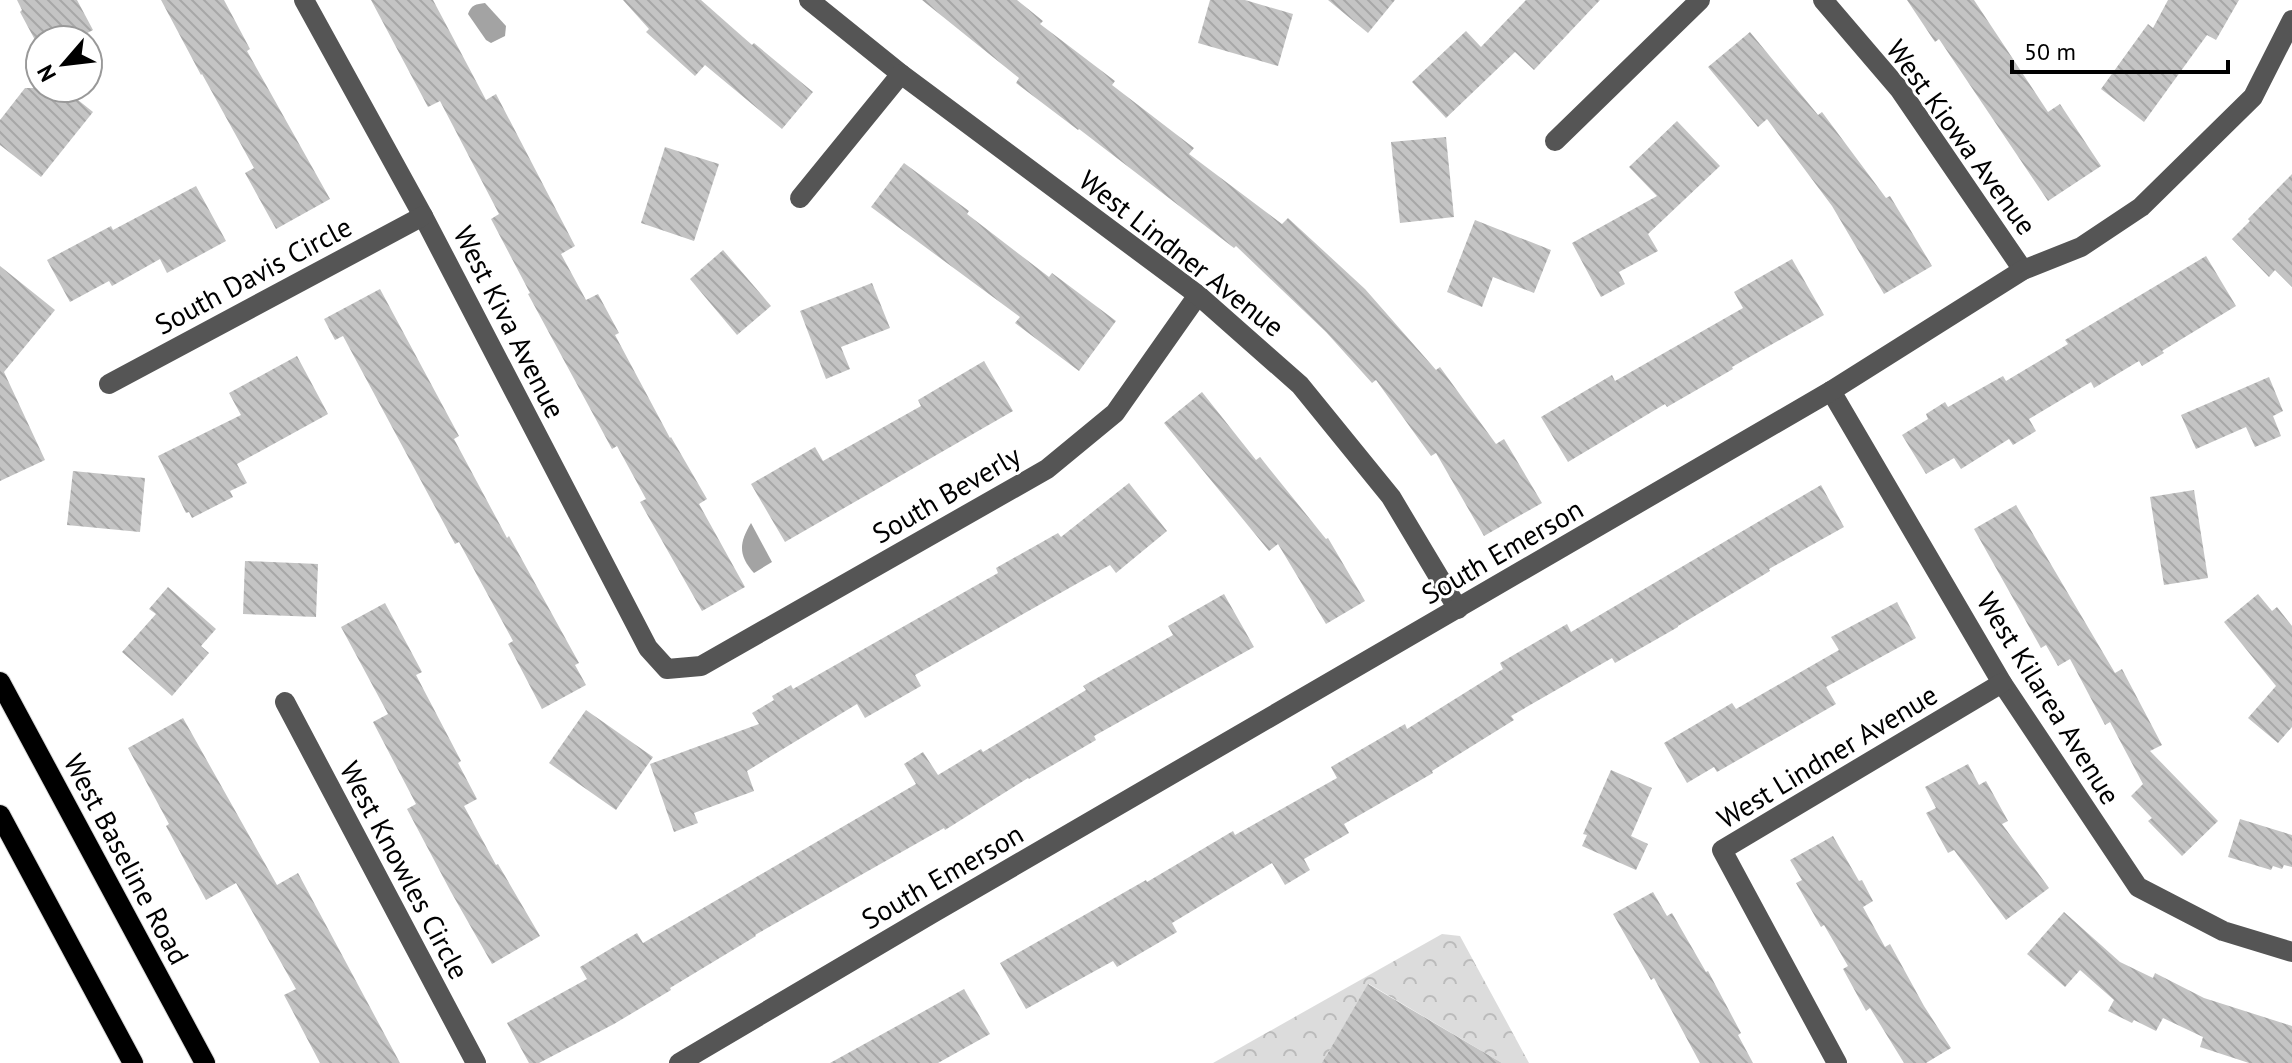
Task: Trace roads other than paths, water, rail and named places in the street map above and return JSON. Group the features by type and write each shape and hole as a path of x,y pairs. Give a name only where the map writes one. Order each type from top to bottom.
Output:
{"main road":[{"name":"West Baseline Road","path":"0,682 205,1063"},
{"path":"0,815 133,1063"}],"street":[{"name":"West Kiva Avenue","path":"304,0 423,216 648,648 667,669"},
{"name":"West Lindner Avenue","path":"809,0 901,74 1198,295 1300,385 1391,497 1458,609"},
{"path":"1555,141 1700,0"},
{"name":"West Kiowa Avenue","path":"1823,0 1900,90 2023,270"},
{"name":"South Emerson","path":"679,1063 1831,391 2023,270 2081,247 2141,207 2253,97 2292,20"},
{"path":"800,198 901,74"},
{"name":"South Davis Circle","path":"109,384 423,216"},
{"name":"South Beverly","path":"667,669 701,666 1047,469 1115,413 1198,295"},
{"name":"West Kilarea Avenue","path":"1831,391 2002,683 2138,887 2223,931 2292,952"},
{"name":"West Lindner Avenue","path":"1837,1063 1722,850 2002,683"},
{"name":"West Knowles Circle","path":"285,702 476,1063"}]}
